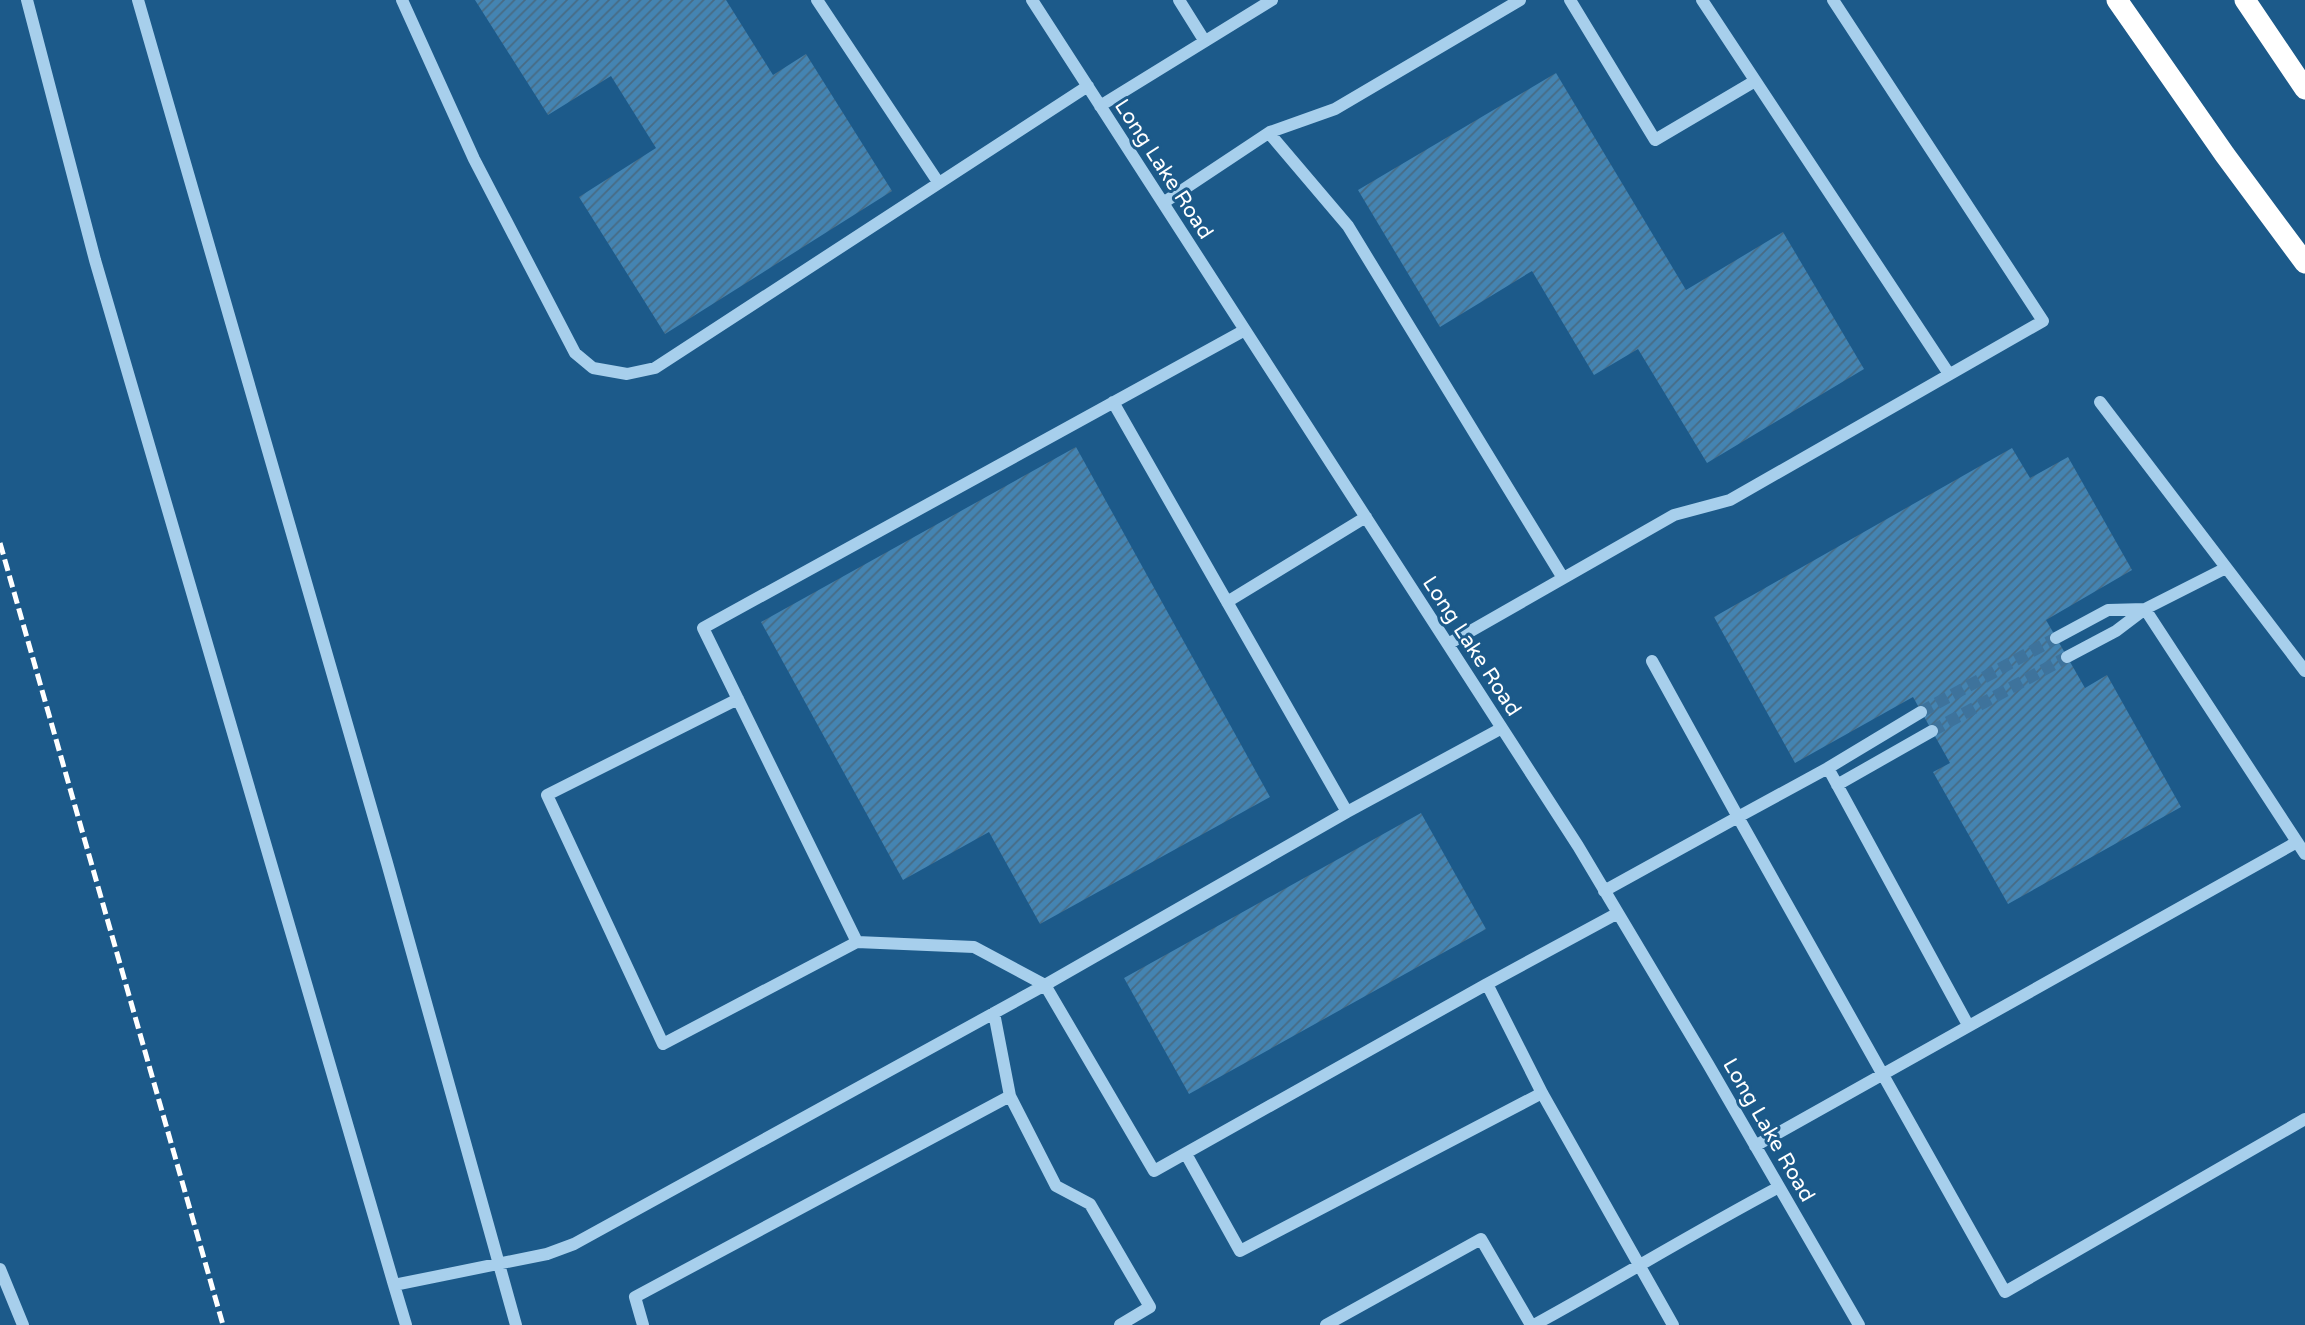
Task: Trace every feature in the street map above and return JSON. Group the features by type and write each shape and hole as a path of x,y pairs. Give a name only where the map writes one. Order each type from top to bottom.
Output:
{"highway":[{"path":"2117,0 2305,263"},
{"path":"2245,0 2305,89"}],"street":[{"path":"27,0 95,260 406,1325"},
{"path":"138,0 387,863 516,1325"},
{"path":"402,0 487,183 575,353 593,368 627,374 655,368 1088,86"},
{"path":"817,0 938,183"},
{"name":"Long Lake Road","path":"1032,0 1502,728 1604,891 1859,1325"},
{"path":"1179,0 1204,40"},
{"path":"1100,106 1272,0"},
{"path":"1163,203 1269,133 1335,108 1520,0"},
{"path":"1570,0 1655,139 1755,81"},
{"path":"1702,0 1949,374"},
{"path":"1448,644 1674,515 1730,500 2043,321 1833,0"},
{"path":"1269,133 1348,226 1563,578"},
{"path":"858,942 703,628 1245,330"},
{"path":"1113,402 1347,812"},
{"path":"2099,402 2305,671"},
{"path":"1227,602 1366,517"},
{"path":"2067,657 2116,631 2145,609 2226,568"},
{"path":"2056,638 2108,610 2145,609"},
{"path":"2145,609 2305,854"},
{"path":"1652,661 2005,1292 2305,1119"},
{"path":"738,699 547,795 663,1044 858,942 974,947 1045,985 1154,1171 1618,914"},
{"path":"1604,891 1828,768 1921,712"},
{"path":"394,1285 547,1254 574,1244 1045,985 1347,812 1502,728"},
{"path":"1837,785 1932,731"},
{"path":"1828,768 1968,1025"},
{"path":"1755,1146 2297,842"},
{"path":"1487,985 1542,1093 1674,1325"},
{"path":"994,1013 1010,1096 1056,1186 1090,1204 1150,1307 1120,1325"},
{"path":"1186,1154 1240,1251 1542,1093"},
{"path":"643,1325 635,1297 1010,1096"},
{"path":"1326,1325 1481,1239 1533,1325 1779,1187"},
{"path":"0,1269 23,1325"}],"building":[{"path":"475,0 726,0 773,75 806,54 892,191 665,334 579,197 656,148 611,76 548,115"},
{"path":"1556,73 1686,290 1783,232 1864,369 1707,463 1638,349 1594,375 1532,271 1440,327 1358,190"},
{"path":"1076,447 1270,797 1040,924 989,832 903,880 761,622"},
{"path":"2012,448 2030,478 2068,457 2132,570 2046,620 2085,688 2107,675 2181,807 2008,904 1933,772 1950,763 1913,697 1795,763 1714,617"},
{"path":"1421,813 1486,929 1189,1094 1124,978"}],"tunnel":[{"path":"1921,712 2056,638"},
{"path":"1932,731 2067,657"}],"railway":[{"path":"0,543 223,1325"}]}
